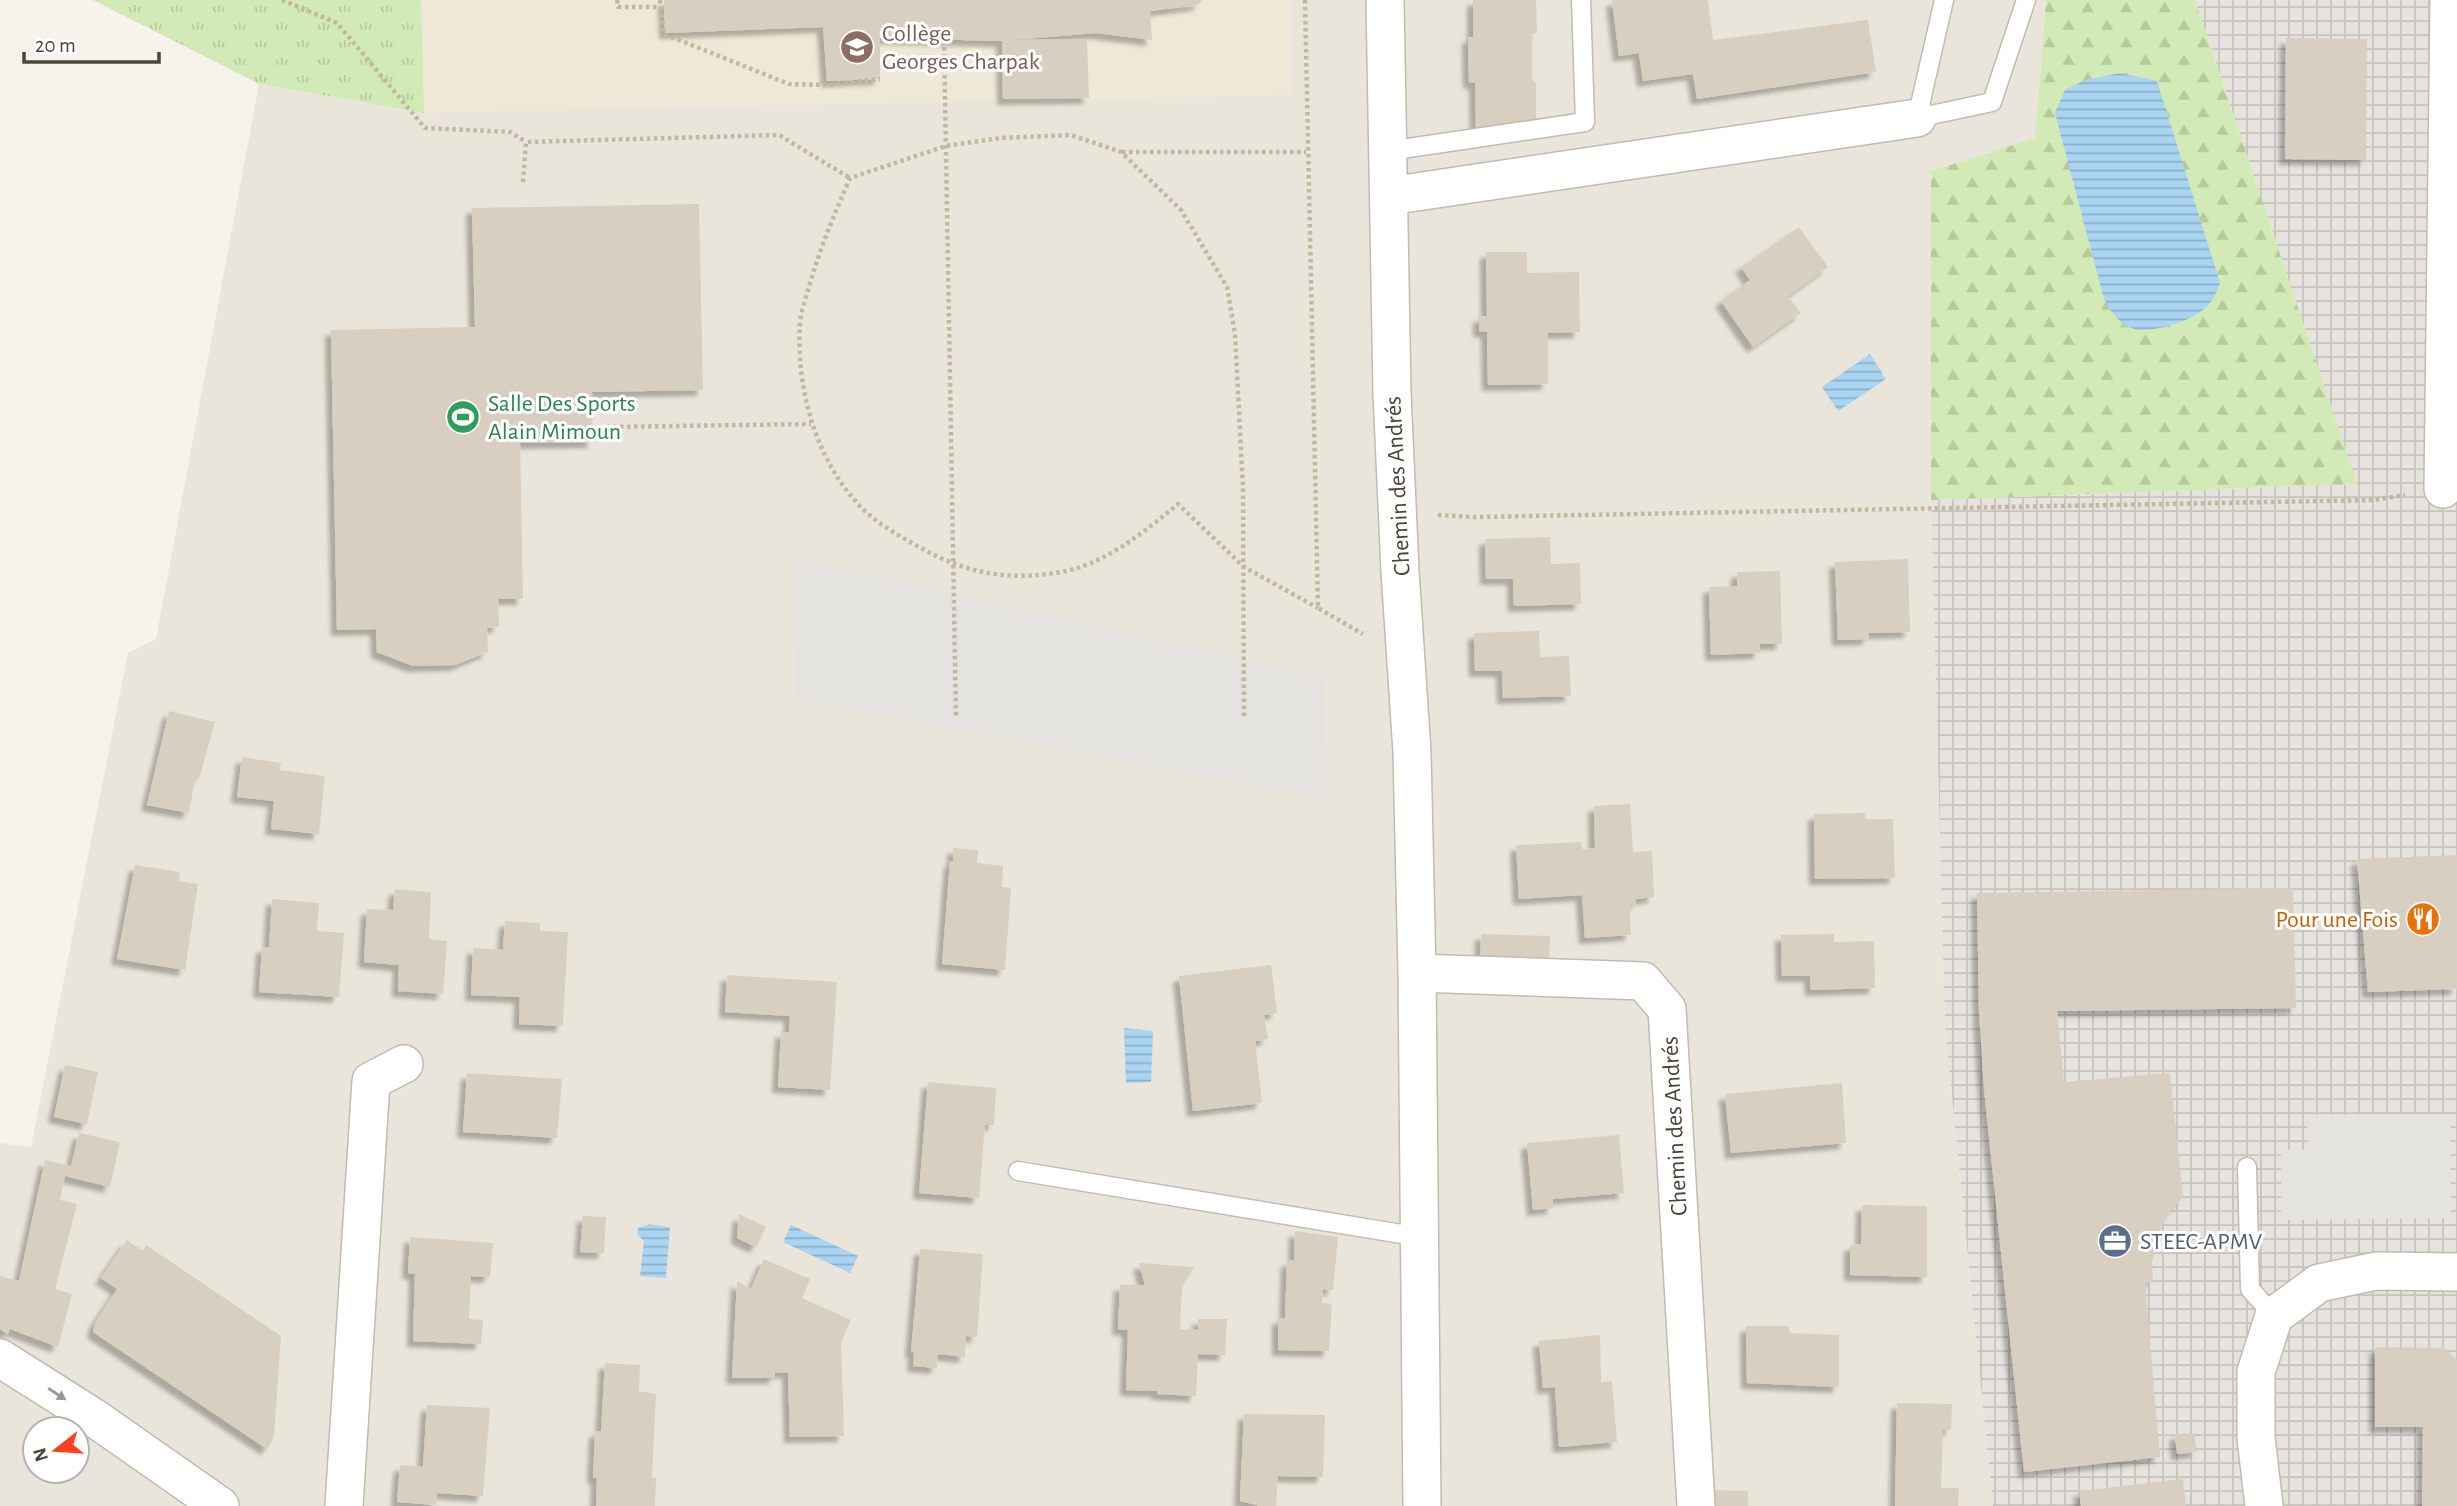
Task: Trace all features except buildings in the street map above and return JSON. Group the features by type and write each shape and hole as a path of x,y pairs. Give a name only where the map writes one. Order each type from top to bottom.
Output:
{"street":[{"name":"Chemin des Andrés","path":"1385,0 1392,393 1412,752 1422,1506"},
{"path":"2443,489 2452,263 2449,0"},
{"path":"1389,196 1917,118"},
{"name":"Chemin des Andrés","path":"1417,972 1643,981 1667,1009 1696,1506"},
{"path":"344,1506 372,1081 404,1064"},
{"path":"2264,1506 2256,1438 2256,1372 2274,1316 2319,1283 2376,1271 2457,1272"},
{"path":"0,1358 93,1417 220,1506"}],"lane":[{"path":"1388,150 1585,122 1581,0"},
{"path":"1944,0 1917,118 1992,102 2026,0"},
{"path":"2247,1167 2250,1289 2274,1316"},
{"path":"1018,1171 1420,1237"}],"path":[{"path":"282,0 337,23 425,128 510,132 526,142 779,135 850,178"},
{"path":"617,0 618,7 660,7"},
{"path":"660,0 664,34 789,84 829,85 880,79"},
{"path":"1305,0 1318,608"},
{"path":"943,40 956,718"},
{"path":"1306,152 1121,152 1071,135 1000,138 946,146 850,178 821,243 800,321 802,379 811,424 834,471 859,505 891,531 932,554 977,573 1011,577 1058,573 1108,556 1151,527 1178,504 1244,567 1369,638"},
{"path":"523,182 526,142"},
{"path":"1121,152 1181,210 1227,287 1236,347 1243,488 1244,716"},
{"path":"606,427 811,424"},
{"path":"1398,512 1475,517 2374,500 2443,489"}],"shaded area":[{"path":"421,0 2046,0 2035,138 1931,171 1931,500 1945,1026 1993,1506 0,1506 0,1143 31,1147 128,653 156,639 259,84 423,113"},
{"name":"Collège Georges Charpak","path":"421,0 1290,0 1292,95 424,113"},
{"path":"2195,0 2457,0 2457,1506 1993,1506 1945,1026 1931,500 2357,484"},
{"path":"793,559 1323,677 1328,799 795,698"},
{"path":"2450,1114 2451,1218 2281,1220 2281,1150 2308,1150 2307,1115"}],"green space":[{"path":"93,0 421,0 424,113 259,84"},
{"path":"2046,0 2195,0 2357,484 1931,500 1931,171 2035,138"}],"water":[{"path":"2120,73 2157,81 2220,283 2214,298 2203,310 2177,323 2156,329 2136,329 2125,325 2104,299 2055,113 2065,90 2085,80"},
{"path":"1870,354 1886,379 1838,411 1822,387"},
{"path":"1124,1028 1153,1031 1151,1082 1126,1083"},
{"path":"649,1224 670,1227 666,1278 640,1276 644,1241 637,1234 638,1228"},
{"path":"791,1225 858,1256 850,1273 783,1242"}],"place":[{"name":"Collège Georges Charpak","path":"857,47"},
{"name":"Salle Des Sports Alain Mimoun","path":"463,417"},
{"name":"Pour une Fois","path":"2423,919"},
{"name":"STEEC-APMV","path":"2115,1241"}]}
